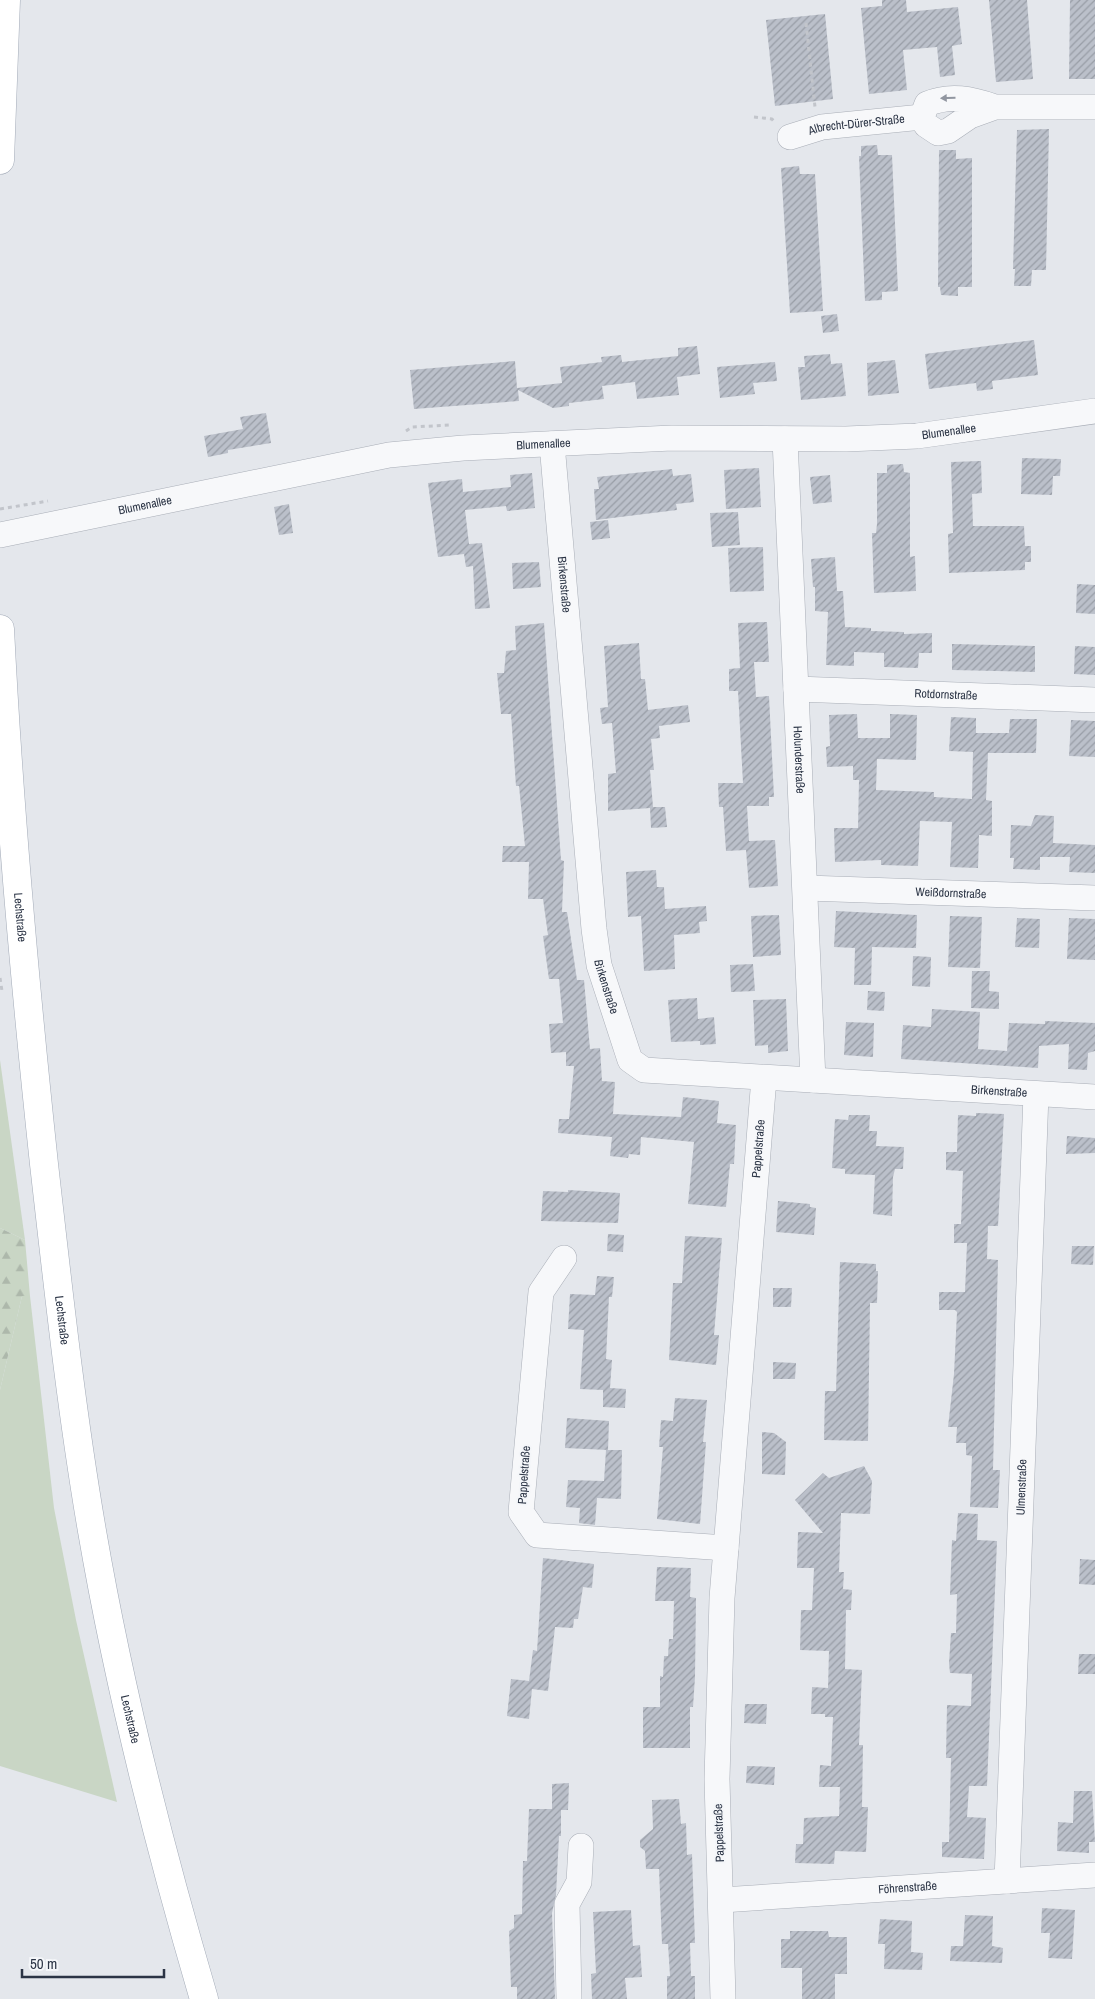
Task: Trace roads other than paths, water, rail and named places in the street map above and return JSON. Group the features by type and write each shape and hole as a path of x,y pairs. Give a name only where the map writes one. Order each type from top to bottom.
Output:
{"main road":[{"path":"0,160 6,0"},
{"name":"Lechstraße","path":"0,629 6,758 34,1064 70,1399 93,1535 126,1702 204,1999"}],"street":[{"name":"Albrecht-Dürer-Straße","path":"790,137 817,129 922,117 927,104 941,98 966,99 995,107 1095,107"},
{"name":"Blumenallee","path":"0,536 389,455 672,438 785,439 917,436 1095,411"},
{"name":"Holunderstraße","path":"785,439 813,1080"},
{"name":"Birkenstraße","path":"552,444 594,929 599,965 630,1060 644,1070 1095,1097"},
{"name":"Rotdornstraße","path":"796,689 1095,700"},
{"name":"Weißdornstraße","path":"806,888 1095,898"},
{"name":"Pappelstraße","path":"723,1999 717,1711 726,1548 764,1078"},
{"name":"Ulmenstraße","path":"1007,1881 1036,1094"},
{"name":"Pappelstraße","path":"564,1258 541,1292 521,1512 537,1535 726,1548"},
{"path":"569,1999 567,1904 579,1882 581,1846"},
{"name":"Föhrenstraße","path":"722,1900 1095,1875"}]}
